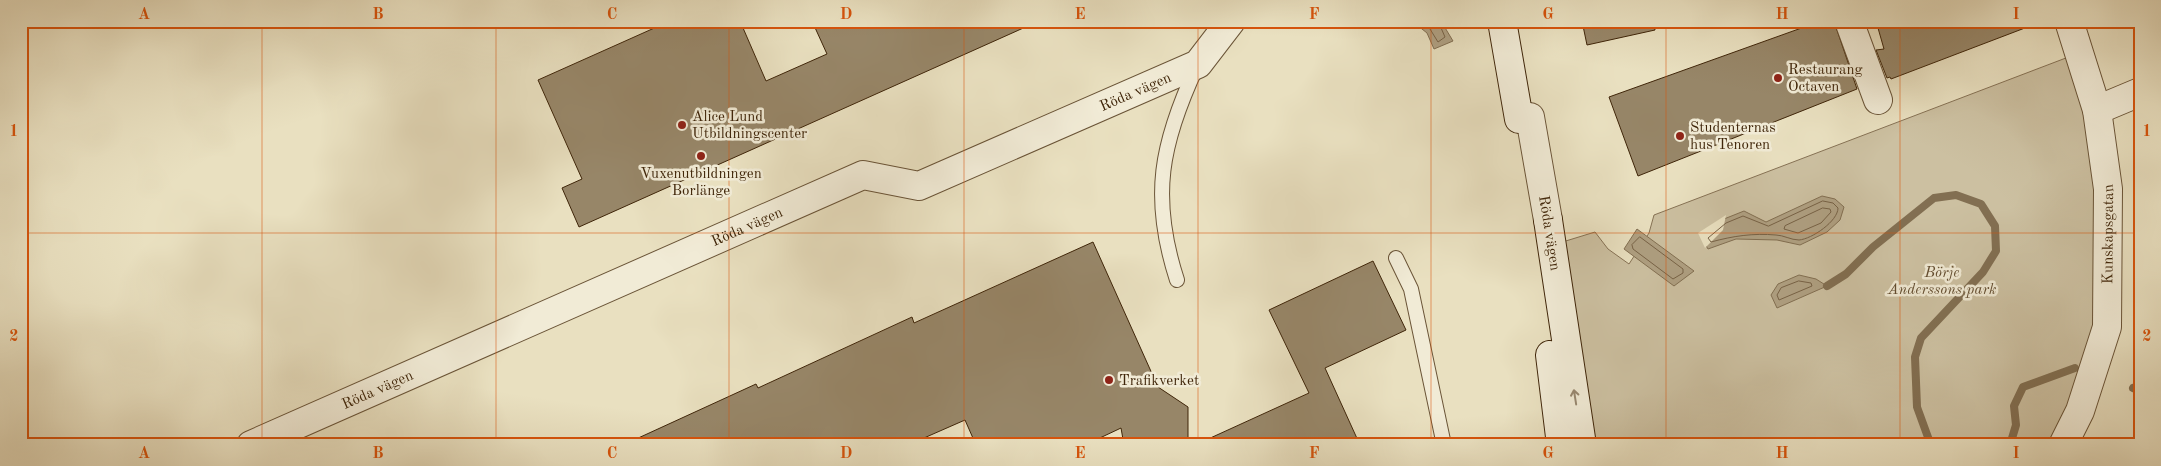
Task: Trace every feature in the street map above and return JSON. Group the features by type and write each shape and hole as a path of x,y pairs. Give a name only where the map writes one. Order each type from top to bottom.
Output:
{"street":[{"name":"Röda vägen","path":"251,445 862,175 920,186 1198,64 1231,21"},
{"name":"Röda vägen","path":"1502,21 1524,118 1582,445"},
{"name":"Röda vägen","path":"1515,21 1524,118"},
{"path":"1849,21 1878,100"},
{"name":"Kunskapsgatan","path":"2062,445 2080,411 2107,327 2108,189 2096,110 2069,21"},
{"path":"2096,110 2140,92"},
{"name":"Röda vägen","path":"1541,220 1561,445"}],"lane":[{"path":"1177,280 1165,235 1162,184 1166,148 1180,102 1198,64"},
{"path":"1396,258 1412,289 1444,445"}],"green space":[{"name":"Börje Anderssons park","path":"2079,53 2097,110 2107,327 2063,445 1587,445 1556,244 1595,232 1608,249 1629,264 1649,233 1654,215"}],"water":[{"path":"1412,21 1441,21 1453,41 1434,49 1427,33"},
{"path":"1822,196 1835,199 1844,207 1840,220 1827,232 1800,245 1777,240 1736,239 1708,249 1700,235 1724,219 1744,211 1766,222"},
{"path":"1637,229 1694,271 1674,286 1624,249"},
{"path":"1799,275 1816,279 1827,286 1777,308 1771,295 1778,284"}],"pier":[{"path":"1726,215 1723,230 1705,248 1698,233"}],"building":[{"name":"Alice Lund Utbildningscenter","path":"670,21 740,21 766,81 827,54 812,21 1039,21 579,227 562,188 582,179 538,80"},
{"path":"1582,21 1654,21 1655,30 1587,45"},
{"name":"Studenternas hus Tenoren","path":"1821,21 1834,21 1857,89 1638,176 1609,97"},
{"path":"1876,21 2038,21 2038,23 1891,79 1890,77 1887,78 1876,50 1884,49"},
{"path":"1093,242 1158,387 1188,407 1188,445 1124,445 1121,428 1085,445 976,445 965,420 908,445 623,445 756,384 758,388 912,317 914,323"},
{"path":"1373,261 1406,330 1325,368 1360,445 1195,445 1309,393 1269,310"}],"waterway":[{"path":"1827,286 1846,274 1873,247 1934,198 1956,195 1981,204 1995,226 1996,251 1983,272 1921,338 1915,357 1917,407 1929,440 1935,445"},
{"path":"2010,445 2016,425 2014,406 2023,387 2075,368"},
{"path":"2133,388 2140,391"}],"place":[{"name":"Restaurang Octaven","path":"1778,78"},
{"name":"Alice Lund Utbildningscenter","path":"682,125"},
{"name":"Studenternas hus Tenoren","path":"1680,136"},
{"name":"Vuxenutbildningen Borlänge","path":"701,156"},
{"name":"Trafikverket","path":"1109,380"}]}
